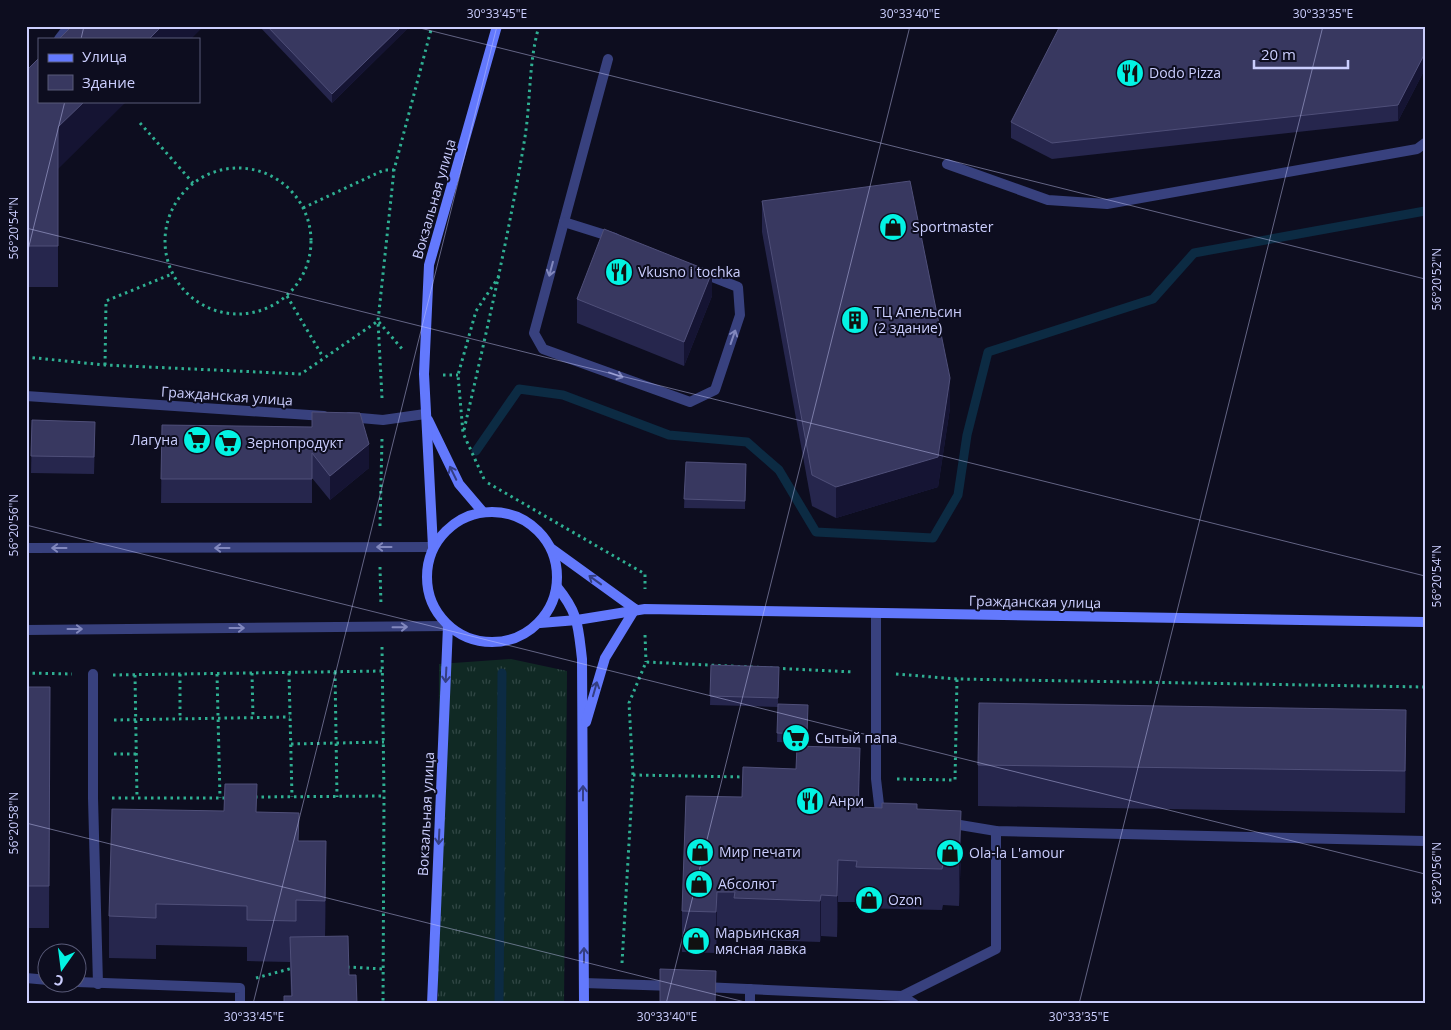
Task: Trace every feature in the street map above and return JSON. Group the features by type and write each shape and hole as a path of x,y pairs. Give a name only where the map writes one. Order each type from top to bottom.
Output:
{"main road":[{"name":"Вокзальная улица","path":"433,547 446,530 462,518 482,512 504,512 523,519 540,532 552,549 557,568 557,587 551,606 540,623 524,635 505,642 485,642 465,637 448,626 431,603 426,574 433,547 424,374 429,265 497,26"},
{"name":"Вокзальная улица","path":"425,414 459,484 482,512"},
{"path":"552,549 640,609 605,658 582,737"},
{"path":"557,587 572,605 577,620 582,659 584,1004"},
{"name":"Гражданская улица","path":"540,623 577,620 640,609 1425,622"},
{"name":"Вокзальная улица","path":"432,1004 448,626"}],"street":[{"path":"60,38 70,26"},
{"path":"608,59 534,332 543,349 690,402 715,390 740,316 738,287 693,269"},
{"path":"947,164 1048,200 1107,204 1417,149 1425,143"},
{"path":"564,222 621,240"},
{"name":"Гражданская улица","path":"26,396 383,420 425,414"},
{"path":"26,548 433,547"},
{"path":"876,613 874,673 876,779 880,812 900,816"},
{"path":"26,630 448,626"},
{"path":"93,674 93,798 98,984"},
{"path":"938,822 996,831 1425,841"},
{"path":"584,983 902,996 996,949 996,831"},
{"path":"88,983 240,988 240,1004"},
{"path":"750,990 750,1004"},
{"path":"902,996 914,1004"}],"path":[{"path":"383,1004 384,742 380,547 383,420 378,321 394,170 432,26"},
{"path":"463,433 500,275 525,141 534,43 539,26"},
{"path":"140,123 193,183"},
{"path":"232,168 254,170 280,182 291,191 303,208 310,231 310,255 302,277 286,296 260,310 246,314 224,313 203,305 185,292 172,274 165,250 166,225 176,202 193,183 211,172 232,168"},
{"path":"303,208 384,170 394,170"},
{"path":"105,366 106,302 172,274"},
{"path":"500,275 476,311 458,375 463,433 486,482 645,574 640,609"},
{"path":"286,296 323,357"},
{"path":"378,321 424,374 458,375"},
{"path":"26,357 105,366 300,374 378,321"},
{"path":"620,984 633,775 629,703 646,662 957,679 1425,687"},
{"path":"26,674 135,675 383,671"},
{"path":"335,672 337,797"},
{"path":"252,673 253,718"},
{"path":"289,673 292,797"},
{"path":"180,674 180,719"},
{"path":"217,674 220,798"},
{"path":"135,675 137,798"},
{"path":"876,779 955,780 957,679"},
{"path":"94,720 290,717"},
{"path":"291,744 384,742"},
{"path":"633,775 749,777"},
{"path":"247,797 384,796"},
{"path":"93,798 238,798"},
{"path":"338,966 384,969"},
{"path":"255,987 255,979 284,969 302,967"}],"green space":[{"path":"511,659 567,671 564,1004 438,1004 439,664"}],"building":[{"path":"72,26 162,26 150,38 60,38"},
{"path":"267,26 402,26 332,94"},
{"path":"1060,26 1425,26 1425,53 1398,105 1052,143 1011,122"},
{"path":"38,59 38,102 84,102 58,127 58,246 26,246 26,71"},
{"name":"ТЦ Апельсин (2 здание)","path":"910,181 950,378 938,457 836,487 812,475 762,201"},
{"path":"604,229 712,272 684,342 577,299"},
{"path":"312,412 360,413 369,444 330,476 312,453 312,479 161,479 162,425 312,427"},
{"path":"32,420 95,422 94,457 31,456"},
{"path":"686,462 746,464 745,501 684,499"},
{"path":"711,665 779,667 778,698 710,696"},
{"path":"26,687 50,687 49,886 26,886"},
{"path":"979,703 1406,710 1405,771 978,765"},
{"path":"778,704 808,705 807,734 777,733"},
{"path":"797,746 860,748 858,807 882,808 882,803 917,804 917,809 961,811 959,864 943,864 942,869 856,867 857,861 838,860 837,896 821,895 820,901 734,898 735,892 717,892 716,912 682,911 686,796 742,797 743,767 796,769"},
{"path":"225,784 257,784 256,812 299,813 298,841 326,841 325,901 296,900 296,921 247,920 247,906 156,904 156,918 109,916 112,809 224,811"},
{"path":"348,936 349,975 356,975 357,1004 284,1004 284,996 292,996 290,937"},
{"path":"660,969 716,971 715,1004 660,1004"}],"waterway":[{"path":"476,451 519,389 563,395 669,435 747,442 779,470 816,532 933,538 958,495 967,435 988,352 1153,299 1194,253 1425,211"},
{"path":"499,1004 502,673"}],"place":[{"name":"Dodo Pizza","path":"1130,73"},
{"name":"Sportmaster","path":"893,227"},
{"name":"Vkusno i tochka","path":"619,272"},
{"name":"ТЦ Апельсин (2 здание)","path":"855,320"},
{"name":"Лагуна","path":"197,440"},
{"name":"Зернопродукт","path":"228,443"},
{"name":"Сытый папа","path":"796,738"},
{"name":"Анри","path":"810,801"},
{"name":"Мир печати","path":"700,852"},
{"name":"Ola-la L'amour","path":"950,853"},
{"name":"Абсолют","path":"699,884"},
{"name":"Ozon","path":"869,900"},
{"name":"Марьинская мясная лавка","path":"696,941"}]}
